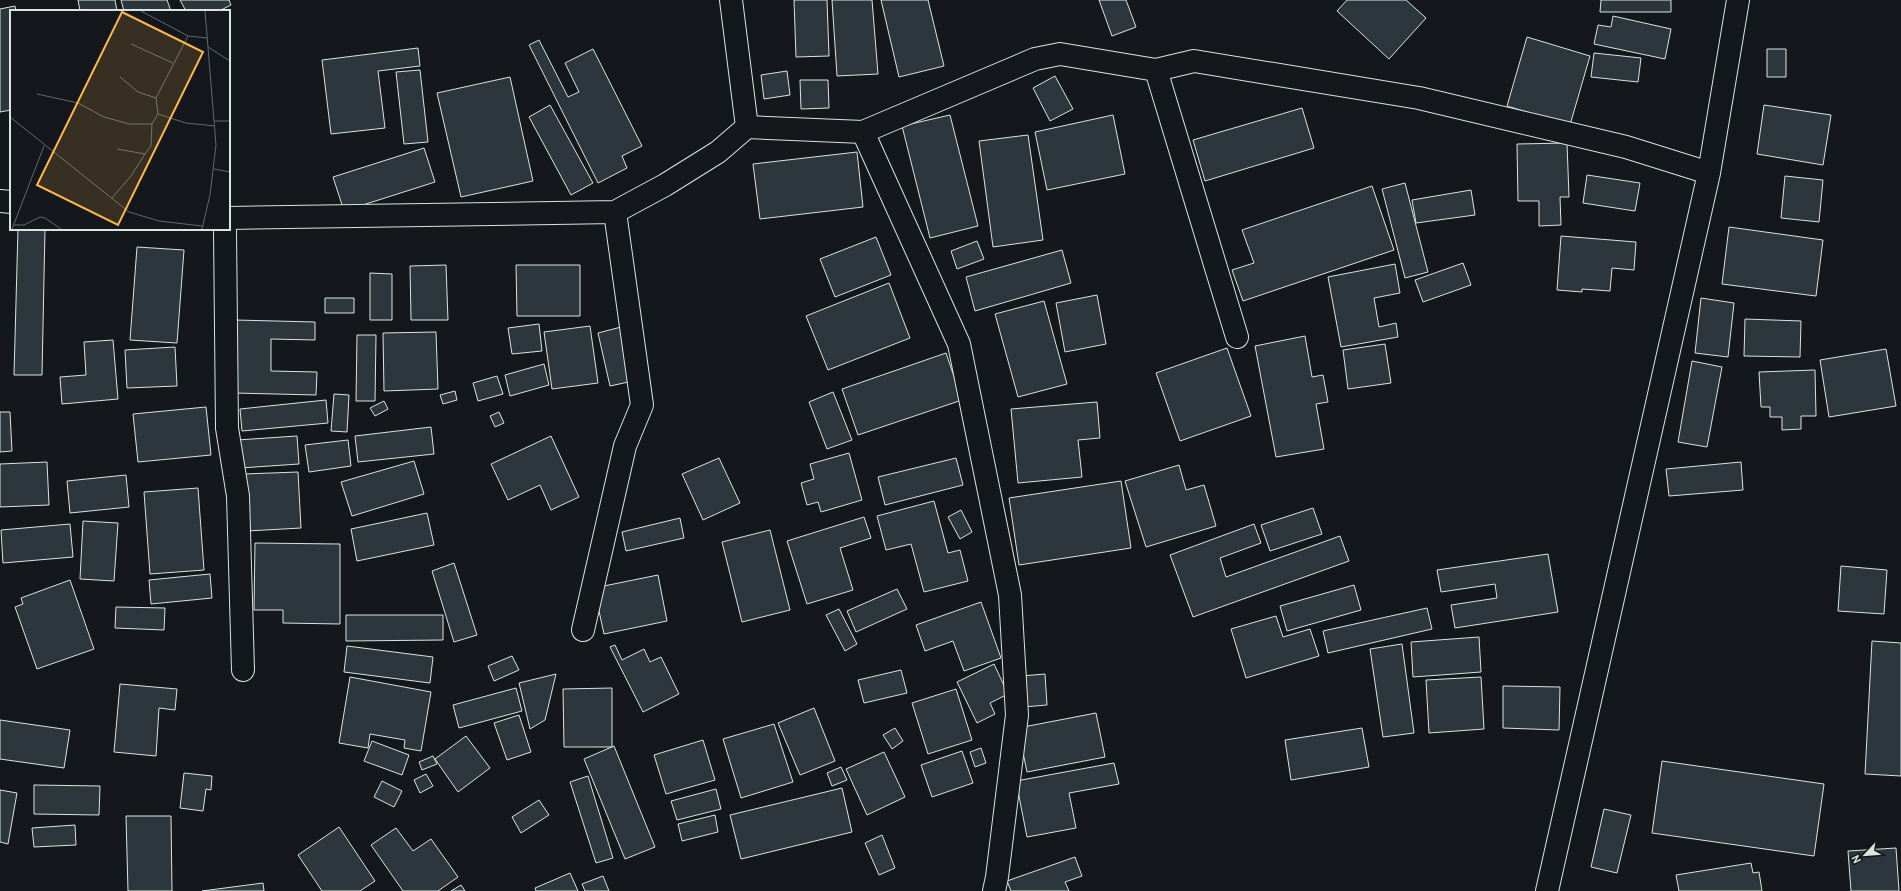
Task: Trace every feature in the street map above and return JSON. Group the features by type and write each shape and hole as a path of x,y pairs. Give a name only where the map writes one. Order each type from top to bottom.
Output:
{"street":[{"path":"731,0 748,127"},
{"path":"1547,891 1709,173 1738,0"},
{"path":"230,218 615,212 665,185 718,152 748,127 863,132 1035,59 1060,54 1156,70 1194,61 1419,98 1626,147 1709,173"},
{"path":"1156,70 1237,337"},
{"path":"863,132 959,344 1010,595 1017,715 994,891"},
{"path":"0,201 10,202"},
{"path":"583,630 625,446 642,405 615,212"},
{"path":"225,230 226,428 238,496 243,670"}],"building":[{"path":"78,0 115,0 117,10 80,10"},
{"path":"121,0 167,0 171,10 124,10"},
{"path":"180,0 229,0 231,5 221,10 185,10"},
{"path":"794,0 827,0 829,56 796,57"},
{"path":"832,0 872,0 878,74 837,76"},
{"path":"881,0 928,0 944,66 899,77"},
{"path":"1099,0 1126,0 1136,27 1112,36"},
{"path":"1347,0 1406,0 1426,18 1389,59 1337,11"},
{"path":"1601,0 1671,0 1671,12 1600,12"},
{"path":"15,6 16,10 10,10 10,110 0,112 0,9"},
{"path":"1613,16 1671,29 1665,59 1594,44 1598,25 1611,27"},
{"path":"1527,37 1590,56 1570,125 1507,106"},
{"path":"539,40 568,97 579,92 565,63 593,49 642,146 622,156 627,168 598,183 529,45"},
{"path":"418,48 420,66 378,71 385,128 331,134 322,60"},
{"path":"1767,49 1786,49 1786,77 1767,77"},
{"path":"1594,53 1641,58 1638,82 1591,77"},
{"path":"420,70 428,142 404,144 396,72"},
{"path":"787,71 790,95 764,99 761,75"},
{"path":"1055,76 1073,109 1050,121 1033,88"},
{"path":"510,77 533,181 461,197 437,93"},
{"path":"800,80 828,80 829,108 801,109"},
{"path":"550,105 593,183 571,195 529,117"},
{"path":"1764,105 1831,115 1823,165 1757,154"},
{"path":"1302,108 1314,148 1205,181 1193,140"},
{"path":"950,115 978,226 930,238 902,126"},
{"path":"1113,115 1125,174 1047,190 1035,132"},
{"path":"1028,135 1043,240 993,247 979,141"},
{"path":"1567,143 1569,197 1560,197 1561,225 1539,226 1539,201 1518,201 1517,144"},
{"path":"424,148 435,182 344,211 333,177"},
{"path":"857,152 863,207 760,219 753,164"},
{"path":"1587,175 1640,183 1635,211 1583,203"},
{"path":"1785,176 1823,180 1819,222 1781,218"},
{"path":"1405,183 1428,272 1405,278 1382,189"},
{"path":"1372,186 1394,250 1243,301 1232,270 1254,263 1242,230"},
{"path":"1471,190 1475,215 1416,223 1412,200"},
{"path":"1729,227 1823,240 1816,296 1722,284"},
{"path":"18,230 45,230 42,375 14,375"},
{"path":"1561,236 1636,242 1634,270 1612,268 1610,291 1582,289 1582,292 1557,290"},
{"path":"876,237 891,275 835,297 820,259"},
{"path":"977,241 984,259 957,269 951,251"},
{"path":"137,247 184,250 177,343 130,340"},
{"path":"1062,250 1071,283 975,311 966,277"},
{"path":"1463,263 1471,285 1423,302 1415,280"},
{"path":"1395,264 1400,293 1374,298 1379,327 1396,323 1398,337 1341,347 1328,277"},
{"path":"446,265 448,320 411,320 410,266"},
{"path":"516,265 580,265 580,316 517,316"},
{"path":"370,273 392,274 392,320 370,320"},
{"path":"889,283 910,338 828,370 806,316"},
{"path":"1097,295 1106,344 1065,352 1056,303"},
{"path":"325,298 354,298 354,313 325,313"},
{"path":"1701,298 1734,303 1728,357 1695,353"},
{"path":"1044,301 1067,384 1018,397 995,314"},
{"path":"1745,319 1801,321 1800,357 1744,356"},
{"path":"235,320 315,322 315,340 271,339 271,371 317,372 316,395 234,393"},
{"path":"539,324 542,351 512,354 508,328"},
{"path":"590,326 598,383 552,389 544,332"},
{"path":"621,327 633,381 610,386 598,333"},
{"path":"436,332 438,389 384,391 383,333"},
{"path":"357,335 376,335 375,401 356,401"},
{"path":"1305,336 1312,377 1323,375 1328,402 1316,404 1324,449 1276,457 1255,346"},
{"path":"113,340 118,399 62,404 60,377 86,375 84,342"},
{"path":"1385,344 1391,383 1348,389 1343,350"},
{"path":"175,347 177,386 127,388 125,350"},
{"path":"1227,348 1251,416 1180,441 1156,373"},
{"path":"1886,349 1896,406 1829,417 1820,360"},
{"path":"946,353 962,400 858,435 842,389"},
{"path":"1692,361 1722,367 1707,447 1678,442"},
{"path":"544,364 549,385 510,396 505,375"},
{"path":"1815,370 1816,416 1801,416 1801,429 1782,430 1782,417 1770,417 1770,407 1761,407 1759,372"},
{"path":"497,376 503,394 478,401 473,383"},
{"path":"455,391 457,400 443,404 440,395"},
{"path":"833,392 852,440 827,449 809,402"},
{"path":"334,394 349,395 347,432 331,431"},
{"path":"326,400 328,423 242,431 240,409"},
{"path":"384,401 388,409 375,416 370,408"},
{"path":"1097,402 1100,438 1078,440 1082,477 1018,483 1011,409"},
{"path":"206,407 211,455 138,462 133,414"},
{"path":"0,412 10,412 12,451 0,452"},
{"path":"499,412 504,423 495,427 490,416"},
{"path":"431,427 434,454 358,462 355,436"},
{"path":"297,436 299,464 240,468 237,440"},
{"path":"551,436 579,497 551,510 540,485 508,500 491,464"},
{"path":"348,440 351,466 309,472 305,445"},
{"path":"849,453 862,500 821,512 818,502 807,505 801,483 814,479 810,464"},
{"path":"719,458 740,503 703,520 682,474"},
{"path":"956,458 963,485 885,505 878,477"},
{"path":"414,461 424,494 352,516 341,482"},
{"path":"47,462 49,505 0,507 0,464"},
{"path":"1741,462 1743,490 1669,496 1666,469"},
{"path":"1179,465 1186,490 1204,485 1216,526 1146,547 1125,481"},
{"path":"298,472 301,528 247,531 244,474"},
{"path":"126,475 129,507 70,513 67,481"},
{"path":"1121,481 1131,548 1019,565 1009,498"},
{"path":"198,488 204,570 150,574 144,492"},
{"path":"934,501 948,553 960,550 968,581 924,592 911,544 886,550 877,516"},
{"path":"1313,508 1322,534 1270,551 1261,525"},
{"path":"961,510 972,532 960,539 948,517"},
{"path":"427,513 434,545 357,561 351,529"},
{"path":"864,517 871,538 840,548 853,590 807,604 787,541"},
{"path":"680,518 684,538 626,551 622,532"},
{"path":"83,521 118,523 114,581 80,579"},
{"path":"70,524 73,557 3,563 1,530"},
{"path":"1254,524 1261,543 1220,558 1226,577 1340,536 1349,561 1193,617 1170,555"},
{"path":"770,530 790,610 742,622 722,542"},
{"path":"255,543 340,544 340,624 283,623 283,610 254,610"},
{"path":"1548,554 1558,612 1455,628 1451,605 1497,598 1495,584 1441,592 1437,570"},
{"path":"454,563 477,635 454,642 432,571"},
{"path":"1841,566 1887,570 1884,614 1838,611"},
{"path":"210,574 212,598 151,604 149,580"},
{"path":"658,575 667,621 604,634 594,588"},
{"path":"70,580 94,649 37,669 15,607 23,604 21,598"},
{"path":"1354,585 1361,610 1287,631 1280,606"},
{"path":"897,589 907,609 856,632 847,611"},
{"path":"981,602 1001,658 964,671 953,641 925,651 916,625"},
{"path":"116,607 165,608 164,630 115,628"},
{"path":"1427,608 1432,629 1328,653 1323,631"},
{"path":"839,609 857,644 845,651 826,615"},
{"path":"346,615 443,615 443,640 346,641"},
{"path":"1276,616 1283,637 1310,629 1319,656 1246,678 1231,629"},
{"path":"1479,637 1481,672 1413,677 1411,642"},
{"path":"1872,641 1901,643 1901,776 1865,774"},
{"path":"1402,644 1414,733 1383,737 1370,649"},
{"path":"615,645 622,660 644,649 650,662 661,657 679,694 643,712 610,647"},
{"path":"347,646 433,657 430,683 344,672"},
{"path":"512,656 519,670 494,681 488,666"},
{"path":"994,664 1008,694 990,703 995,714 977,723 957,682"},
{"path":"901,670 907,693 864,703 858,680"},
{"path":"556,674 545,720 530,729 519,683"},
{"path":"1045,674 1047,705 1023,707 1021,676"},
{"path":"350,677 431,692 421,751 404,748 405,740 370,734 368,748 339,743"},
{"path":"1481,677 1484,729 1429,733 1426,680"},
{"path":"120,684 177,689 175,710 159,708 156,756 114,752"},
{"path":"1503,686 1560,687 1559,730 1503,728"},
{"path":"516,688 522,711 459,728 453,705"},
{"path":"612,688 612,747 564,747 563,689"},
{"path":"956,689 972,740 928,754 912,703"},
{"path":"814,708 835,761 800,775 778,723"},
{"path":"1096,713 1105,757 1027,772 1018,728"},
{"path":"519,715 531,752 507,760 494,723"},
{"path":"0,720 70,730 64,768 0,759"},
{"path":"774,724 793,782 741,798 723,739"},
{"path":"895,728 903,741 892,749 883,735"},
{"path":"1362,728 1369,767 1291,780 1285,740"},
{"path":"466,736 490,768 458,792 435,759"},
{"path":"703,740 715,780 666,794 654,755"},
{"path":"372,741 409,755 402,775 364,761"},
{"path":"614,746 655,847 625,859 584,759"},
{"path":"981,748 986,763 975,767 970,752"},
{"path":"962,751 973,783 932,797 921,765"},
{"path":"884,752 905,797 867,815 846,769"},
{"path":"433,756 437,764 422,770 419,762"},
{"path":"1662,761 1824,784 1814,856 1652,833"},
{"path":"1114,763 1119,784 1069,793 1076,828 1027,837 1016,781"},
{"path":"841,767 847,780 832,786 827,773"},
{"path":"184,773 212,776 211,790 206,789 203,811 180,808"},
{"path":"426,774 433,786 420,793 414,780"},
{"path":"588,776 613,858 596,863 570,782"},
{"path":"382,781 402,791 394,807 374,797"},
{"path":"34,785 100,786 99,815 34,814"},
{"path":"842,788 852,832 741,859 730,815"},
{"path":"716,789 721,809 677,820 671,801"},
{"path":"0,790 17,793 8,844 0,842"},
{"path":"539,800 549,815 521,833 512,817"},
{"path":"1604,809 1631,815 1617,873 1591,867"},
{"path":"715,815 718,832 682,841 678,824"},
{"path":"126,816 171,816 172,891 128,891"},
{"path":"75,825 76,845 34,847 32,828"},
{"path":"339,827 375,881 360,891 322,891 298,855"},
{"path":"396,828 413,851 431,839 458,877 438,891 403,891 371,845"},
{"path":"882,835 895,868 879,875 865,843"},
{"path":"1896,848 1899,891 1851,891 1848,851"},
{"path":"1075,857 1082,876 1065,882 1069,891 1011,891 1007,881"},
{"path":"1751,863 1753,873 1759,872 1762,891 1679,891 1676,875"},
{"path":"570,873 578,891 536,891 535,888"},
{"path":"603,876 609,891 585,891 582,884"},
{"path":"263,883 264,891 202,891"},
{"path":"461,885 465,891 451,891"}]}
